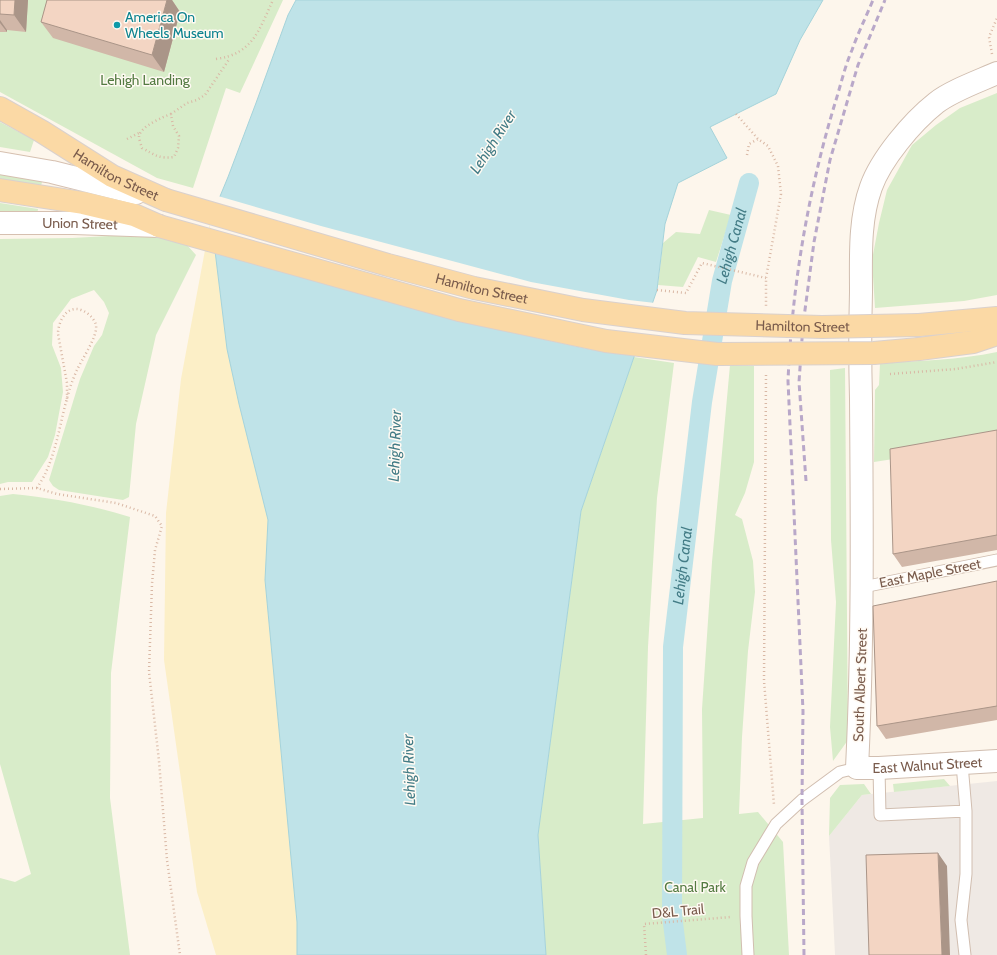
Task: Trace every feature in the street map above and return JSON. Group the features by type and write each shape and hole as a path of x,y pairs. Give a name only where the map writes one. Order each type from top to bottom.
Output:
{"main road":[{"name":"Hamilton Street","path":"0,108 41,131 112,176 166,200 466,286 583,310 685,323 822,327 919,325 997,318"},
{"name":"Hamilton Street","path":"0,190 83,204 134,215 159,226 459,310 606,341 717,354 874,353 973,342 997,334"}],"street":[{"name":"South Albert Street","path":"857,768 862,587 860,370 861,245 864,217 872,186 890,152 920,117 937,102 969,85 995,66"},
{"path":"0,163 52,172 166,200"},
{"name":"Union Street","path":"0,223 74,222 159,226"},
{"name":"East Walnut Street","path":"857,768 962,764 997,761"}],"lane":[{"name":"East Maple Street","path":"862,587 997,560"},
{"path":"962,764 966,811 966,874 961,920 965,955"},
{"path":"748,955 746,886 752,862 776,824 802,800 840,772 857,768"},
{"path":"879,768 880,815 966,811"}],"path":[{"path":"216,60 230,58 240,52 252,41 259,30 273,0"},
{"path":"995,66 990,48 989,37 997,18"},
{"path":"127,139 140,133 154,121 171,114 187,103 197,100 205,95 230,58"},
{"path":"140,133 139,137 142,148 155,156 164,158 174,157 178,148 179,136 173,126 171,114"},
{"path":"736,114 758,139 768,146 778,166 781,194 766,278 766,308"},
{"path":"747,155 749,144 758,139"},
{"path":"657,290 686,293 702,263 766,278"},
{"path":"37,488 46,472 54,448 75,375 95,335 96,326 93,318 78,309 72,309 66,313 58,326 67,383 67,402"},
{"path":"860,370 956,369 997,362"},
{"path":"766,369 764,681 776,824"},
{"path":"0,489 37,488 57,494 116,503 155,516 162,526 155,550 152,584 150,672 167,860 180,955"},
{"name":"D&L Trail","path":"646,955 644,924 746,916"}],"shaded area":[{"path":"997,781 997,955 835,955 829,836 862,795"}],"green space":[{"name":"Lehigh Landing","path":"0,0 283,0 240,93 226,88 193,188 157,178 0,92"},
{"path":"997,93 997,295 964,301 875,308 872,260 879,223 887,190 912,145 960,108"},
{"path":"0,122 34,140 30,152 0,147"},
{"path":"0,170 43,178 41,186 0,179"},
{"path":"0,203 38,209 37,216 0,215"},
{"path":"709,210 731,215 716,262 698,257 683,287 658,285 663,243 676,232 700,234"},
{"path":"127,235 157,237 187,245 196,255 156,335 136,424 129,497 123,500 59,490 53,486 49,480 80,379 94,346 102,335 109,313 104,302 94,290 71,299 53,323 52,345 61,368 63,392 55,435 48,457 32,482 8,482 0,484 0,239 72,238"},
{"path":"997,352 997,443 874,462 875,390 879,385 880,363 924,361 983,355"},
{"name":"Canal Park","path":"634,357 674,363 657,498 648,647 643,824 703,818 702,709 712,562 730,365 754,366 754,462 745,493 735,515 742,519 753,561 755,592 748,651 742,737 739,814 758,812 783,842 789,955 546,955 538,835 581,511"},
{"path":"845,368 848,740 833,761 830,727 836,602 831,540 830,370"},
{"path":"13,494 72,502 130,517 111,673 110,798 130,955 0,955 0,878 15,882 31,874 0,764 0,496"},
{"path":"944,779 950,786 894,792 893,784"},
{"path":"864,784 871,794 862,795 829,836 830,798 840,785"}],"sand":[{"path":"211,218 227,349 268,520 265,580 297,922 297,955 216,955 197,892 164,660 166,513 181,379"}],"water":[{"name":"Lehigh River","path":"296,0 823,0 800,40 776,94 710,127 727,158 678,183 665,224 657,290 581,511 538,835 546,955 297,955 297,922 265,580 268,520 227,349 211,218 228,177 288,15"}],"pier":[{"path":"218,196 321,226 531,282 629,300 655,303 637,356 588,349 477,325 213,252 209,218"}],"building":[{"path":"0,0 15,0 14,15 0,14"},
{"name":"America On Wheels Museum","path":"47,0 167,0 152,55 41,22"},
{"path":"997,430 997,535 893,554 890,449"},
{"path":"997,581 997,706 877,726 873,606"},
{"path":"938,853 942,955 869,955 866,855"}],"waterway":[{"name":"Lehigh Canal","path":"677,955 672,915 673,647 702,402 722,281 749,183"}],"railway":[{"path":"804,955 802,800 803,711 788,381 790,345 793,310 803,239 817,169 847,62 873,0"},
{"path":"806,481 799,382 803,325 814,242 830,160 858,65 885,0"}],"place":[{"name":"America On Wheels Museum","path":"117,25"}]}
